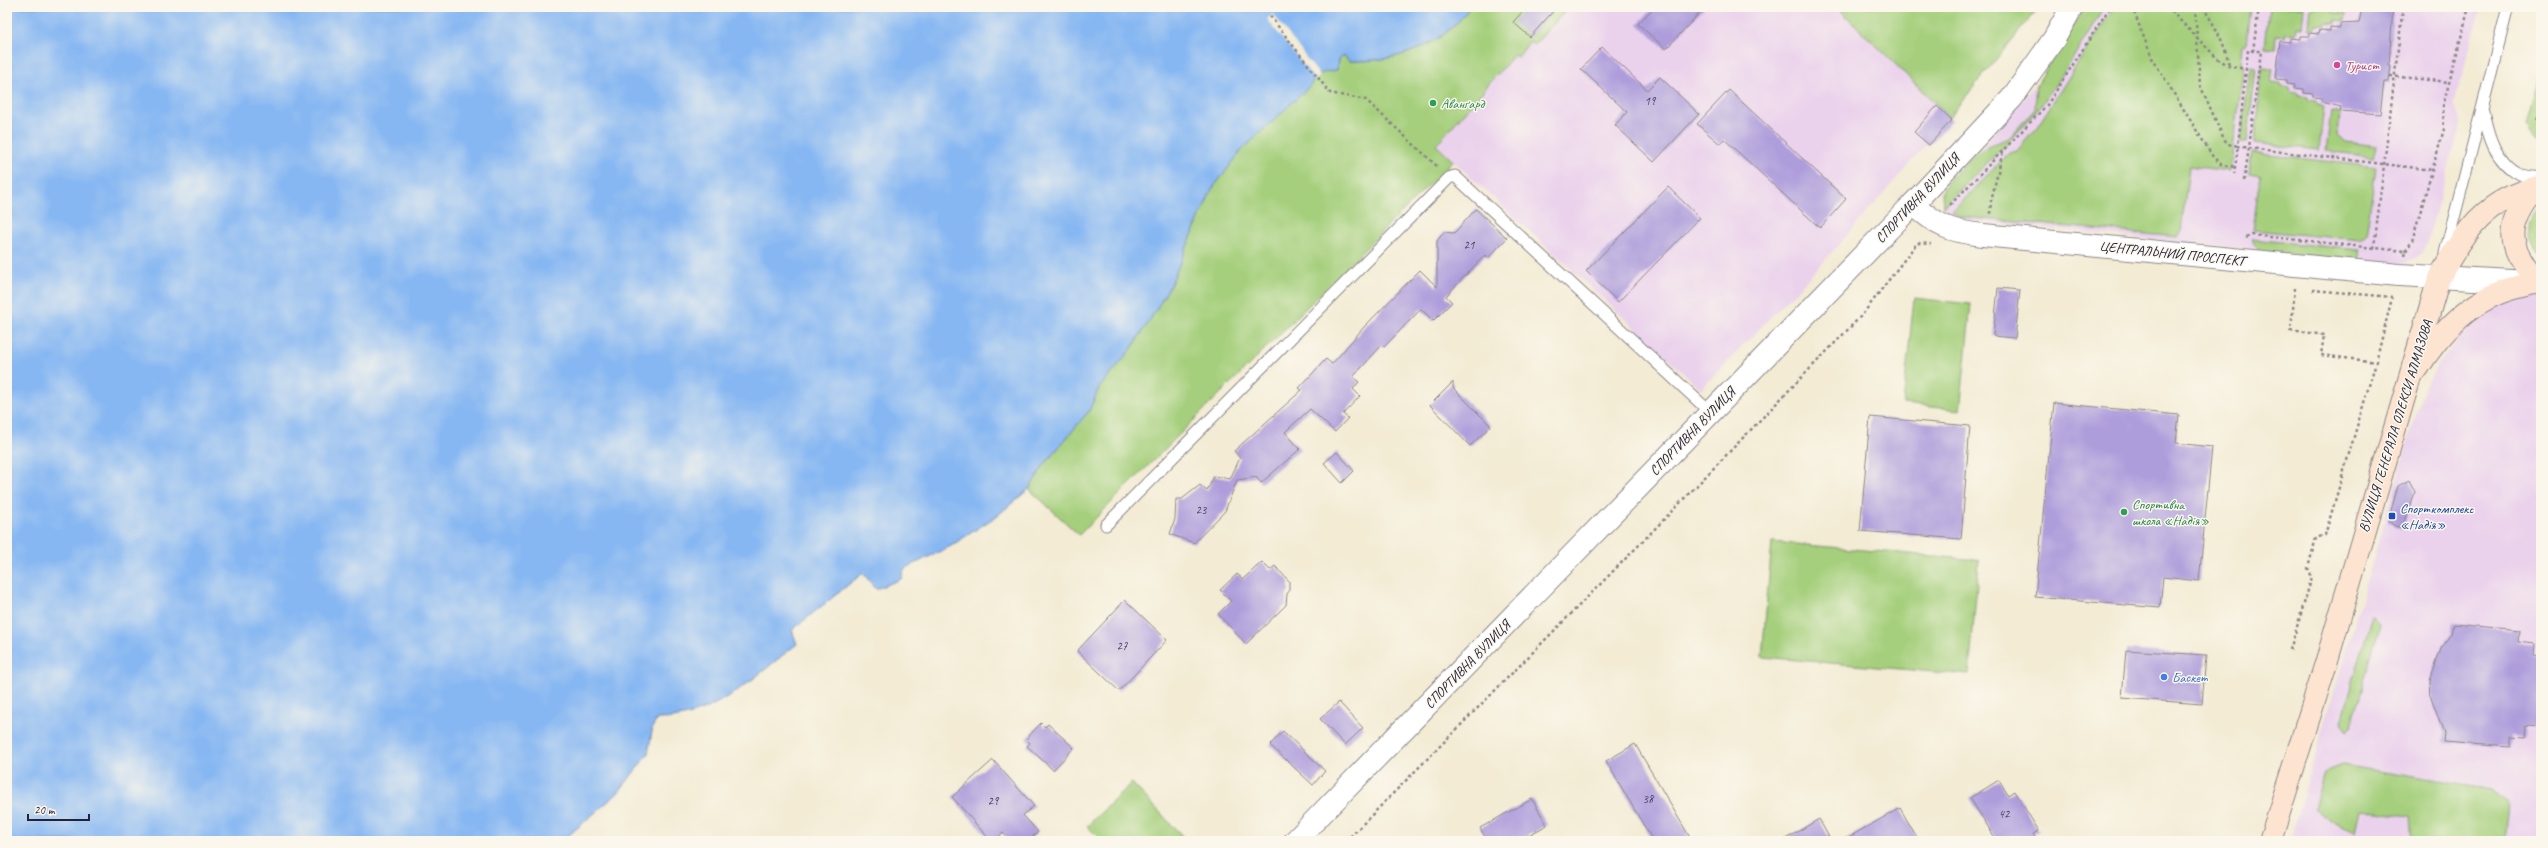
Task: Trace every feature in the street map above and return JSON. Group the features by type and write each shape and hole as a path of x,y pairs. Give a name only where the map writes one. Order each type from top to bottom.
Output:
{"main road":[{"path":"2439,278 2455,246 2488,209 2513,194 2539,184"},
{"path":"2404,391 2441,337 2473,305 2506,290 2539,282 2517,257 2513,234 2518,214 2539,184"},
{"name":"ВУЛИЦЯ ГЕНЕРАЛА ОЛЕКСИ АЛМАЗОВА","path":"2270,841 2327,660 2404,391 2439,278"}],"street":[{"name":"СПОРТИВНА ВУЛИЦЯ","path":"1295,841 1913,204 2012,98 2054,38 2072,7"},
{"name":"ЦЕНТРАЛЬНИЙ ПРОСПЕКТ","path":"1913,204 1935,222 1948,230 1977,234 2439,278 2539,282"}],"lane":[{"name":"ВУЛИЦЯ ГЕНЕРАЛА ОЛЕКСИ АЛМАЗОВА","path":"2439,278 2508,7"},
{"path":"2482,108 2488,133 2496,153 2506,165 2539,184"},
{"path":"1106,525 1449,178 1455,176 1459,178 1710,412"}],"path":[{"path":"1346,841 1643,541 1856,320 1935,222 2047,106 2110,7"},
{"path":"2132,7 2152,58 2213,157 2222,165 2235,167"},
{"path":"2167,7 2216,58 2229,66 2246,69"},
{"path":"2195,7 2200,85 2224,139 2228,144 2432,170"},
{"path":"2202,7 2214,25 2227,55 2229,66"},
{"path":"2253,51 2259,7"},
{"path":"2403,7 2374,248 2406,252"},
{"path":"2405,258 2406,252 2412,241 2444,129 2443,106 2469,8 2442,7"},
{"path":"1270,16 1330,93 1366,100 1449,178"},
{"path":"2234,174 2248,50 2260,51 2250,148 2244,182"},
{"path":"2390,76 2449,82"},
{"path":"2536,120 2541,112"},
{"path":"1990,216 1991,201 2003,150"},
{"path":"1917,243 1939,245"},
{"path":"2290,287 2296,288 2291,330 2324,335 2321,355 2376,362"},
{"path":"2290,650 2312,577 2308,568 2316,538 2326,535 2376,362 2392,298"}],"shaded area":[{"path":"1569,7 1837,7 1952,120 1929,146 1927,144 1820,266 1701,389 1436,145 1514,54 1518,57 1530,41 1534,44"},
{"path":"2085,7 2481,7 2454,104 2461,124 2426,245 2421,254 2403,264 2392,264 1953,219 1942,205 1944,188 2037,84"},
{"path":"2530,296 2541,296 2541,841 2290,841 2423,391 2439,363 2461,334 2481,317 2505,302"}],"green space":[{"path":"1470,7 1569,7 1534,45 1530,41 1518,57 1514,55 1436,145 1453,161 1079,535 1029,489 1044,465 1089,411 1099,388 1130,351 1150,320 1170,286 1212,189 1242,150 1311,85 1315,78 1325,72 1337,70 1338,60 1344,56 1350,61 1385,59 1417,49 1432,42 1446,32"},
{"path":"1837,7 2039,7 1949,117"},
{"path":"2085,7 2104,7 2047,97 2015,135 1943,207 1942,192 1949,179 1977,152 2010,137 2035,109 2037,84"},
{"path":"2114,7 2250,7 2246,44 2243,44 2241,65 2244,66 2230,171 2189,166 2181,232 2178,237 1963,217 1952,211 2009,153 2017,151 2037,127"},
{"path":"2269,7 2304,7 2302,27 2296,27 2295,34 2286,33 2285,37 2276,36 2275,49 2265,48"},
{"path":"2311,7 2332,7 2332,12 2346,14 2345,21 2335,20 2335,23 2326,22 2325,26 2316,25 2315,28 2309,28"},
{"path":"2250,67 2256,68 2247,142 2241,142"},
{"path":"2262,68 2273,69 2271,83 2280,84 2280,87 2290,88 2289,92 2299,93 2299,96 2308,97 2308,100 2317,101 2317,105 2324,106 2319,150 2254,143"},
{"path":"2541,73 2541,138 2536,137 2527,125"},
{"path":"2331,111 2340,113 2338,135 2346,142 2377,146 2374,157 2326,151"},
{"path":"2252,153 2376,167 2366,235 2360,240 2253,230 2260,175 2249,173"},
{"path":"2541,205 2541,258 2535,253 2529,239 2529,224 2536,210"},
{"path":"2252,239 2359,250 2360,260 2262,251 2254,245"},
{"path":"1914,298 1971,304 1960,410 1903,404"},
{"path":"1772,542 1979,560 1969,675 1762,657"},
{"path":"2372,615 2380,624 2352,725 2346,730 2342,721"},
{"path":"2342,765 2492,790 2509,804 2505,841 2412,841 2410,816 2360,810 2355,832 2333,822 2314,808 2324,772"},
{"path":"1132,783 1187,841 1102,841 1087,826"}],"water":[{"path":"7,7 1470,7 1446,32 1432,42 1417,49 1385,59 1368,61 1350,61 1344,56 1338,60 1337,70 1325,72 1315,78 1311,85 1242,150 1212,189 1170,286 1150,320 1130,351 1099,388 1089,411 1044,465 1029,489 998,515 951,546 904,569 901,579 876,589 863,573 792,630 797,644 732,694 697,712 677,717 657,719 653,726 648,754 618,793 562,841 7,841"}],"pier":[{"path":"1273,14 1320,76 1315,80 1267,19"}],"building":[{"path":"1527,7 1557,7 1530,37 1513,22"},
{"path":"1654,7 1705,7 1666,49 1638,24"},
{"path":"2362,7 2393,7 2389,82 2384,82 2380,114 2340,111 2341,107 2322,102 2322,98 2313,97 2313,94 2304,93 2304,89 2294,88 2295,85 2286,84 2286,80 2276,79 2280,41 2290,42 2290,38 2300,39 2300,36 2310,36 2310,33 2319,34 2320,30 2330,31 2330,27 2340,28 2340,24 2359,23"},
{"path":"1602,47 1647,90 1660,77 1699,114 1654,162 1615,125 1627,112 1581,69"},
{"path":"1729,90 1846,199 1820,228 1724,139 1720,144 1697,124"},
{"path":"1937,106 1952,120 1929,145 1914,132"},
{"path":"1668,187 1700,218 1618,302 1586,271"},
{"path":"1476,209 1507,238 1488,258 1485,255 1446,296 1452,302 1433,321 1421,309 1384,347 1382,345 1353,377 1359,382 1353,389 1360,396 1343,414 1348,418 1335,432 1310,409 1285,432 1300,449 1261,483 1256,477 1237,480 1225,511 1194,543 1170,534 1175,519 1176,499 1182,499 1200,485 1207,491 1214,476 1230,479 1240,458 1234,451 1302,390 1299,388 1326,359 1332,364 1364,327 1420,270 1437,287 1437,241 1444,232 1454,233"},
{"path":"1998,288 2020,290 2015,338 1993,336"},
{"path":"1453,382 1453,388 1491,426 1470,446 1430,405"},
{"name":"Спортивна школа «Надія»","path":"2054,403 2179,415 2176,443 2212,447 2199,581 2163,577 2160,608 2035,597"},
{"path":"1870,417 1970,426 1961,539 1860,531"},
{"path":"1337,452 1354,471 1342,483 1324,463"},
{"path":"2409,480 2415,492 2403,528 2395,526 2388,521 2398,486"},
{"path":"1262,562 1270,570 1275,566 1289,581 1289,591 1287,594 1286,605 1246,644 1218,614 1231,601 1220,590 1237,574 1243,579"},
{"path":"1125,600 1167,640 1119,691 1077,651"},
{"path":"2453,624 2519,630 2518,642 2535,644 2534,655 2541,656 2541,726 2526,725 2525,737 2510,736 2510,747 2443,742 2444,733 2431,697 2430,681 2442,646 2451,634"},
{"name":"Баскет","path":"2126,650 2206,655 2202,704 2122,698"},
{"path":"1339,702 1363,728 1345,745 1320,719"},
{"path":"1041,723 1045,727 1048,724 1074,748 1053,770 1027,746 1030,743 1026,739"},
{"path":"1283,731 1325,771 1313,785 1270,745"},
{"path":"1635,744 1692,841 1653,841 1606,761"},
{"path":"993,760 1034,806 1023,815 1038,832 1028,841 1010,841 1003,833 994,841 991,841 952,797"},
{"path":"1999,780 2008,795 2014,791 2039,831 2033,834 2037,841 1997,841 1970,798"},
{"path":"1532,799 1547,825 1518,841 1487,841 1480,828"},
{"path":"1900,808 1919,841 1842,841"},
{"path":"1819,819 1831,841 1782,841"}],"place":[{"name":"Турист","path":"2337,65"},
{"name":"Аванґард","path":"1433,103"},
{"name":"Спортивна школа «Надія»","path":"2124,512"},
{"name":"Спорткомплекс «Надія»","path":"2392,516"},
{"name":"Баскет","path":"2164,677"}]}
